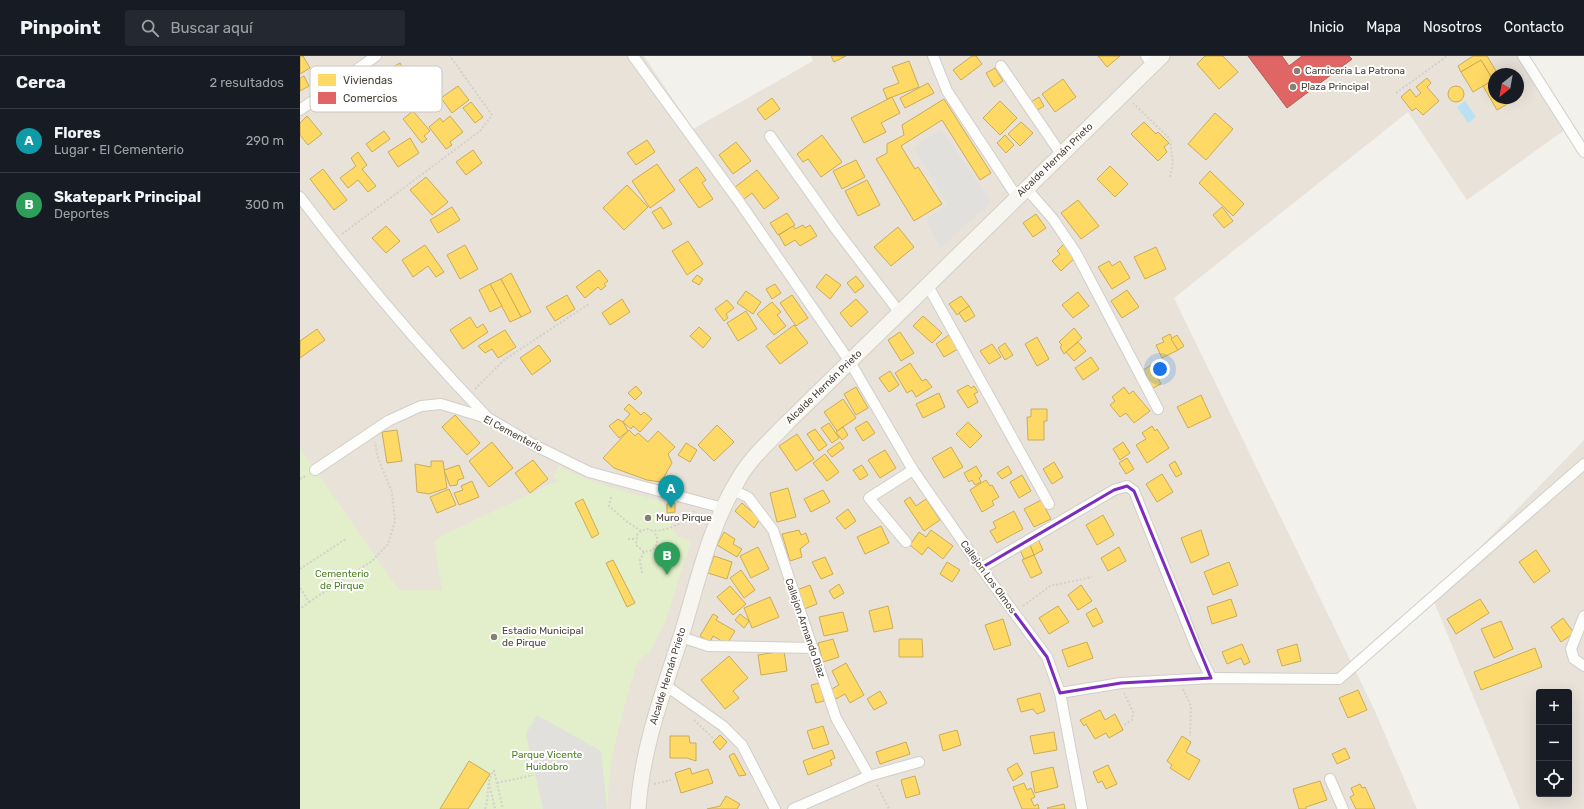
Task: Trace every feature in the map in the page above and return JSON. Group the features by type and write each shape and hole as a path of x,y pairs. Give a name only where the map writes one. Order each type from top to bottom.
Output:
{"main road":[{"name":"Alcalde Hernán Prieto","path":"638,809 646,751 665,685 714,530 732,490 753,459 787,423 1123,94 1154,59"}],"street":[{"path":"362,66 376,56"},
{"name":"Callejon Los Olmos","path":"633,56 738,200 850,362 913,470 981,568 1047,658 1060,693 1082,809"},
{"path":"933,56 947,91 1021,193 1053,219 1076,253 1158,409"},
{"path":"1523,56 1584,152"},
{"path":"1001,66 1061,154"},
{"path":"300,110 310,103"},
{"path":"770,136 838,232 900,313"},
{"path":"300,196 333,241 375,292 456,386 490,419"},
{"path":"928,286 1049,504"},
{"name":"El Cementerio","path":"315,470 388,420 421,406 441,404 490,419 534,445 589,472 723,508"},
{"path":"1060,693 1118,684 1211,678 1338,678 1584,464"},
{"path":"906,542 869,498 913,470"},
{"path":"981,568 1114,490 1127,486 1134,491 1197,649 1211,678"},
{"name":"Callejon Armando Diaz","path":"732,490 748,497 772,530 836,718 867,777"},
{"path":"1584,616 1571,649 1574,659 1584,666"},
{"path":"681,637 708,646 812,648"},
{"path":"665,685 722,726 742,745 775,809"},
{"path":"793,809 867,777 919,762"},
{"path":"1330,779 1343,809"}],"path":[{"path":"333,241 480,131 492,115 450,56"},
{"path":"1396,93 1447,56"},
{"path":"1123,94 1147,115 1170,139 1173,163 1170,178"},
{"path":"469,398 475,389 504,360 589,304"},
{"path":"300,609 372,560 388,544 395,521 392,492 378,458 373,431"},
{"path":"611,497 609,506 626,521 641,531"},
{"path":"653,532 662,530 691,516 700,502"},
{"path":"656,546 653,550 644,552 636,546 637,535 641,531 647,529 653,532 657,536 656,546 662,556"},
{"path":"300,569 346,539"},
{"path":"628,539 636,539"},
{"path":"642,573 640,560 644,552"},
{"path":"1014,612 1050,586 1092,577"},
{"path":"300,588 309,602"},
{"path":"1179,680 1191,706 1190,736"},
{"path":"1118,684 1133,712 1132,720 1124,726"},
{"path":"485,809 488,779 494,770 503,809"},
{"path":"496,783 533,774"},
{"path":"867,777 875,781 889,809"},
{"path":"488,779 495,809"}],"highlighted area":[{"path":"1127,486 1134,491 1211,678 1121,683 1060,693 1047,657 981,568 1114,490"}],"shaded area":[{"path":"300,56 644,56 693,129 813,61 811,56 1518,56 1566,129 1467,200 1408,112 1174,298 1374,709 1417,809 300,809"},
{"path":"941,129 991,202 940,248 926,219 948,205 914,148"},
{"path":"1584,440 1584,809 1520,809 1432,597"},
{"path":"537,715 601,751 607,809 543,809 526,734"}],"green space":[{"name":"Estadio Municipal de Pirque","path":"300,448 399,590 442,590 434,542 441,536 559,480 553,477 559,466 597,483 664,501 667,517 677,536 691,541 665,623 650,652 642,657 636,666 621,719 613,755 608,791 608,809 300,809"}],"water":[{"path":"1465,101 1476,117 1468,123 1457,107"}],"building: Viviendas":[{"path":"300,56 303,56 310,68 300,74"},
{"path":"831,56 846,56 834,62"},
{"path":"972,56 976,56 982,64 961,80 953,70"},
{"path":"1098,56 1120,56 1107,67"},
{"path":"1205,56 1223,56 1238,72 1219,89 1197,64"},
{"path":"1473,56 1487,56 1494,68 1488,68 1488,72 1481,60 1461,72 1458,66"},
{"path":"1481,60 1488,72 1488,83 1473,92 1461,72"},
{"path":"909,61 919,87 887,99 883,89 899,83 892,67"},
{"path":"400,63 402,66 395,66"},
{"path":"995,68 1003,81 994,87 986,73"},
{"path":"304,76 309,86 300,91 300,78"},
{"path":"1427,78 1431,83 1427,87 1439,101 1423,115 1416,108 1412,111 1401,97 1410,89 1416,97 1421,93 1416,87"},
{"path":"1063,79 1076,97 1055,112 1042,94"},
{"path":"928,83 934,93 905,108 900,98"},
{"path":"1488,83 1488,95 1483,86"},
{"path":"458,86 469,100 452,113 442,97"},
{"path":"1456,86 1462,88 1464,94 1462,100 1456,102 1450,100 1448,94 1450,88"},
{"path":"892,97 900,113 881,123 886,132 864,143 851,118"},
{"path":"1039,97 1044,106 1036,111 1031,102"},
{"path":"772,98 780,109 765,120 757,109"},
{"path":"944,99 991,173 980,180 942,120 901,146 915,169 918,167 942,204 914,221 876,159 887,153 887,144 904,135 902,125"},
{"path":"1000,101 1017,118 1000,135 983,118"},
{"path":"471,102 483,117 475,123 463,108"},
{"path":"1494,104 1507,104 1497,110"},
{"path":"414,112 430,131 424,136 427,139 422,143 403,119"},
{"path":"1215,113 1233,129 1206,160 1188,144"},
{"path":"307,116 322,134 308,145 300,135 300,123"},
{"path":"450,116 463,132 450,142 452,145 446,149 429,127 440,118 443,122"},
{"path":"1021,122 1033,133 1020,146 1008,134"},
{"path":"1144,122 1156,134 1158,132 1169,143 1164,147 1167,152 1158,161 1131,134"},
{"path":"384,131 390,139 372,152 366,144"},
{"path":"822,135 842,162 821,177 808,159 803,162 797,154"},
{"path":"1005,135 1014,145 1006,153 997,143"},
{"path":"410,138 419,153 398,167 388,152"},
{"path":"647,140 655,152 636,165 627,153"},
{"path":"736,142 751,161 733,174 719,155"},
{"path":"473,150 482,163 466,175 456,162"},
{"path":"358,152 367,165 362,169 376,186 368,192 358,180 348,188 340,178 356,166 351,158"},
{"path":"856,160 865,177 842,189 833,171"},
{"path":"657,164 675,190 650,208 632,181"},
{"path":"1110,166 1128,184 1115,197 1097,179"},
{"path":"697,167 706,180 702,183 713,199 699,208 679,180"},
{"path":"323,169 347,200 334,210 310,179"},
{"path":"757,170 779,198 764,209 752,193 743,200 734,188"},
{"path":"1210,171 1244,204 1233,216 1199,183"},
{"path":"426,177 448,202 432,215 410,190"},
{"path":"867,180 880,205 858,216 845,191"},
{"path":"627,185 648,207 624,230 603,208"},
{"path":"1078,200 1099,226 1081,239 1061,213"},
{"path":"452,207 460,220 438,233 430,220"},
{"path":"661,207 672,224 663,229 652,212"},
{"path":"1222,207 1233,221 1224,228 1213,215"},
{"path":"787,213 795,225 778,235 770,223"},
{"path":"1036,214 1046,228 1033,237 1023,223"},
{"path":"803,225 805,228 810,225 817,236 800,246 795,240 785,246 779,235 793,226 795,229"},
{"path":"386,226 400,241 386,253 372,238"},
{"path":"898,227 914,247 891,266 874,247"},
{"path":"688,241 703,264 687,275 672,251"},
{"path":"1064,244 1076,257 1061,271 1052,261 1060,254 1057,251"},
{"path":"425,245 444,272 436,277 428,266 413,277 402,260"},
{"path":"465,245 478,269 460,279 447,255"},
{"path":"1156,247 1166,269 1145,279 1134,257"},
{"path":"1109,261 1112,266 1120,261 1130,278 1112,289 1098,267"},
{"path":"599,270 608,281 604,284 606,286 601,290 598,287 585,298 576,287"},
{"path":"511,273 531,312 521,317 501,279"},
{"path":"826,274 841,285 830,299 816,287"},
{"path":"697,275 703,279 699,285 692,281"},
{"path":"856,276 864,286 855,293 847,283"},
{"path":"501,279 521,317 510,322 490,284"},
{"path":"490,284 502,306 490,312 479,290"},
{"path":"775,284 781,293 772,299 766,289"},
{"path":"1127,290 1139,307 1122,318 1111,301"},
{"path":"746,291 761,302 753,314 737,303"},
{"path":"1078,292 1089,306 1073,318 1062,305"},
{"path":"567,295 575,309 555,321 546,307"},
{"path":"792,295 808,318 796,326 780,303"},
{"path":"961,296 969,306 957,315 949,304"},
{"path":"622,299 630,312 610,325 602,313"},
{"path":"856,299 868,312 851,327 840,313"},
{"path":"727,300 734,308 726,314 728,318 724,321 715,309"},
{"path":"772,302 781,312 777,315 786,326 774,335 757,314"},
{"path":"969,306 975,316 965,322 959,313"},
{"path":"746,311 757,329 738,341 727,323"},
{"path":"923,316 942,333 932,343 913,326"},
{"path":"470,317 477,328 483,324 488,332 463,349 450,330"},
{"path":"794,325 808,343 780,364 766,346"},
{"path":"699,327 711,338 703,348 690,336"},
{"path":"1074,328 1082,338 1064,354 1060,347 1062,345 1059,342"},
{"path":"317,329 325,340 300,358 300,341"},
{"path":"505,330 516,347 498,358 492,349 485,353 478,346"},
{"path":"900,332 914,353 901,361 888,340"},
{"path":"1170,334 1178,350 1162,358 1156,345 1164,342 1162,338"},
{"path":"949,335 958,349 944,357 936,344"},
{"path":"1177,335 1184,346 1178,350 1171,339"},
{"path":"1037,337 1049,359 1037,366 1025,344"},
{"path":"1078,342 1086,351 1074,361 1066,352"},
{"path":"1005,343 1013,355 1005,360 998,348"},
{"path":"992,344 1001,357 989,364 980,351"},
{"path":"539,345 551,361 532,375 520,358"},
{"path":"1091,357 1099,369 1083,380 1075,368"},
{"path":"910,363 922,381 926,379 932,387 916,397 912,390 907,393 895,373"},
{"path":"1151,365 1161,384 1151,389 1142,371"},
{"path":"890,371 899,385 889,392 879,378"},
{"path":"968,385 971,388 974,386 978,392 974,394 978,402 968,408 957,391"},
{"path":"636,386 642,393 635,400 628,393"},
{"path":"856,387 868,408 856,415 844,394"},
{"path":"1124,387 1129,394 1133,391 1150,411 1134,423 1126,413 1120,417 1110,405 1115,401 1112,397"},
{"path":"939,393 945,407 923,418 916,404"},
{"path":"1201,395 1211,417 1188,428 1177,407"},
{"path":"843,399 856,418 837,431 824,412"},
{"path":"629,404 641,415 644,412 652,419 640,432 633,426 631,429 623,422 630,414 624,409"},
{"path":"1031,409 1047,409 1047,421 1044,421 1044,440 1028,440 1027,417 1031,417"},
{"path":"455,415 480,443 467,455 442,427"},
{"path":"618,419 623,422 628,431 619,438 609,426"},
{"path":"867,421 875,433 863,441 855,428"},
{"path":"968,422 982,436 970,448 956,434"},
{"path":"829,423 839,438 832,443 821,428"},
{"path":"717,425 734,442 714,461 698,445"},
{"path":"1152,426 1155,431 1157,429 1169,448 1147,463 1136,445 1146,439 1142,433"},
{"path":"843,427 848,435 842,440 836,432"},
{"path":"815,429 827,445 819,451 807,434"},
{"path":"397,430 402,461 387,463 382,432"},
{"path":"629,430 635,436 638,433 648,442 658,431 675,447 668,454 672,463 661,482 647,480 614,468 603,458"},
{"path":"797,434 814,459 796,471 779,446"},
{"path":"492,442 513,468 489,487 469,461"},
{"path":"840,442 844,448 832,457 827,451"},
{"path":"1123,442 1130,453 1120,460 1113,449"},
{"path":"686,443 697,450 690,462 678,455"},
{"path":"951,447 963,467 944,478 932,458"},
{"path":"885,450 896,468 880,478 868,460"},
{"path":"825,454 839,472 827,481 813,463"},
{"path":"1127,458 1134,469 1126,474 1119,463"},
{"path":"533,460 548,479 530,493 515,473"},
{"path":"431,461 443,461 447,488 429,494 417,492 415,464 431,467"},
{"path":"1175,461 1182,474 1176,477 1169,465"},
{"path":"1054,462 1063,477 1052,484 1043,469"},
{"path":"459,465 464,478 458,480 457,485 450,486 444,470"},
{"path":"862,465 868,475 860,480 853,470"},
{"path":"976,466 982,476 979,478 981,482 975,485 972,480 969,482 964,473"},
{"path":"1008,466 1012,473 1002,479 997,473"},
{"path":"1162,474 1173,492 1157,502 1146,484"},
{"path":"1022,475 1031,491 1019,498 1010,482"},
{"path":"986,480 990,486 992,485 999,497 992,501 994,505 982,512 970,490"},
{"path":"472,481 479,497 459,505 454,493 463,490 461,486"},
{"path":"788,488 796,517 777,522 770,493"},
{"path":"449,489 456,505 437,513 430,497"},
{"path":"823,490 830,502 811,512 804,499"},
{"path":"910,497 916,506 926,499 940,520 924,531 904,501"},
{"path":"583,499 599,534 592,538 575,503"},
{"path":"1041,500 1051,519 1034,527 1024,509"},
{"path":"675,503 675,512 667,513 667,504"},
{"path":"742,503 760,519 754,528 735,511"},
{"path":"848,509 856,521 845,529 836,518"},
{"path":"1014,511 1023,529 997,543 990,531 996,528 993,522"},
{"path":"1103,515 1114,535 1097,545 1086,525"},
{"path":"881,526 889,543 865,554 857,537"},
{"path":"799,530 801,535 806,533 809,542 800,549 802,557 790,561 782,534"},
{"path":"931,530 953,546 943,559 928,547 922,555 910,545 919,532 926,537"},
{"path":"1201,530 1209,555 1191,563 1181,538"},
{"path":"724,532 735,539 733,544 742,549 737,557 717,545"},
{"path":"1038,539 1043,550 1034,555 1030,545"},
{"path":"1030,545 1034,555 1024,559 1020,550"},
{"path":"758,547 769,569 751,578 740,556"},
{"path":"1119,547 1126,561 1108,571 1101,558"},
{"path":"1536,550 1550,571 1534,583 1519,562"},
{"path":"1034,555 1042,573 1031,578 1022,560"},
{"path":"714,556 732,562 727,579 708,573"},
{"path":"825,557 833,574 821,579 812,562"},
{"path":"613,560 635,603 627,607 606,563"},
{"path":"947,562 960,570 952,582 940,574"},
{"path":"1229,562 1238,585 1213,595 1204,572"},
{"path":"741,570 755,590 744,598 730,578"},
{"path":"839,584 844,593 834,599 829,591"},
{"path":"810,585 817,604 804,609 797,590"},
{"path":"1081,585 1092,601 1078,610 1068,595"},
{"path":"730,586 746,604 733,615 717,597"},
{"path":"770,597 779,617 752,628 744,608"},
{"path":"1231,599 1237,616 1212,624 1207,607"},
{"path":"1480,599 1489,613 1456,634 1447,619"},
{"path":"888,606 893,628 874,632 869,611"},
{"path":"1058,606 1069,622 1049,634 1039,618"},
{"path":"1096,608 1103,622 1093,627 1086,614"},
{"path":"843,612 848,631 824,636 819,617"},
{"path":"713,614 718,617 716,620 735,631 727,644 713,636 710,642 700,636"},
{"path":"740,614 749,621 744,628 735,620"},
{"path":"1563,618 1574,633 1561,642 1551,627"},
{"path":"1003,619 1011,645 994,650 985,625"},
{"path":"1501,621 1513,649 1494,658 1481,629"},
{"path":"833,639 839,657 823,662 818,643"},
{"path":"899,639 922,639 923,657 899,657"},
{"path":"1087,642 1093,658 1068,667 1062,650"},
{"path":"1242,644 1250,662 1244,665 1241,658 1227,664 1222,652"},
{"path":"1297,644 1301,661 1282,666 1277,650"},
{"path":"1535,648 1542,667 1481,690 1474,672"},
{"path":"784,651 787,671 761,675 758,655"},
{"path":"729,656 748,678 733,691 739,698 725,709 701,680"},
{"path":"846,663 864,695 850,703 845,694 836,699 830,690 839,685 832,671"},
{"path":"820,683 824,701 816,703 811,685"},
{"path":"1358,690 1367,710 1348,718 1339,698"},
{"path":"880,691 887,703 874,710 867,699"},
{"path":"1040,693 1045,711 1037,714 1033,709 1021,712 1017,699"},
{"path":"1100,710 1105,720 1115,714 1123,730 1109,738 1106,733 1095,739 1086,724 1084,726 1080,720"},
{"path":"823,726 829,744 813,749 807,731"},
{"path":"957,730 961,745 943,751 939,735"},
{"path":"1054,732 1057,750 1034,754 1030,736"},
{"path":"720,735 727,742 720,750 713,742"},
{"path":"670,736 689,736 690,743 696,743 696,761 687,758 670,758"},
{"path":"1182,736 1191,742 1186,752 1200,760 1189,780 1170,768 1172,765 1167,761"},
{"path":"906,742 910,754 880,764 876,752"},
{"path":"1345,748 1350,758 1337,764 1332,754"},
{"path":"832,750 835,758 830,760 832,765 808,775 803,761"},
{"path":"734,753 746,775 739,776 729,756"},
{"path":"469,761 490,774 468,809 440,809"},
{"path":"1017,763 1023,774 1013,781 1007,769"},
{"path":"1108,765 1117,784 1106,789 1102,781 1098,783 1093,772"},
{"path":"1053,767 1058,787 1035,793 1031,772"},
{"path":"690,768 692,774 708,769 713,783 681,793 675,773"},
{"path":"915,776 920,794 906,798 901,780"},
{"path":"1320,781 1327,800 1306,807 1306,809 1299,809 1293,789"},
{"path":"1024,783 1027,790 1031,788 1035,797 1031,799 1034,806 1038,804 1039,809 1022,809 1013,787"},
{"path":"1360,784 1362,788 1365,787 1375,809 1356,809 1350,797 1354,795 1351,788"},
{"path":"726,796 740,804 737,809 707,809 720,806"},
{"path":"1064,804 1065,809 1047,808"}],"building: Comercios":[{"name":"Plaza Principal","path":"1248,56 1282,56 1289,66 1302,56 1349,56 1352,59 1287,108"}],"place":[{"name":"Carniceria La Patrona","path":"1297,71"},
{"name":"Plaza Principal","path":"1293,87"},
{"name":"Flores","path":"671,508"},
{"name":"Muro Pirque","path":"648,518"},
{"name":"Skatepark Principal","path":"667,575"},
{"name":"Estadio Municipal de Pirque","path":"494,637"}],"park label":[{"name":"Cementerio de Pirque","path":"342,580"},
{"name":"Parque Vicente Huidobro","path":"547,760"}]}
